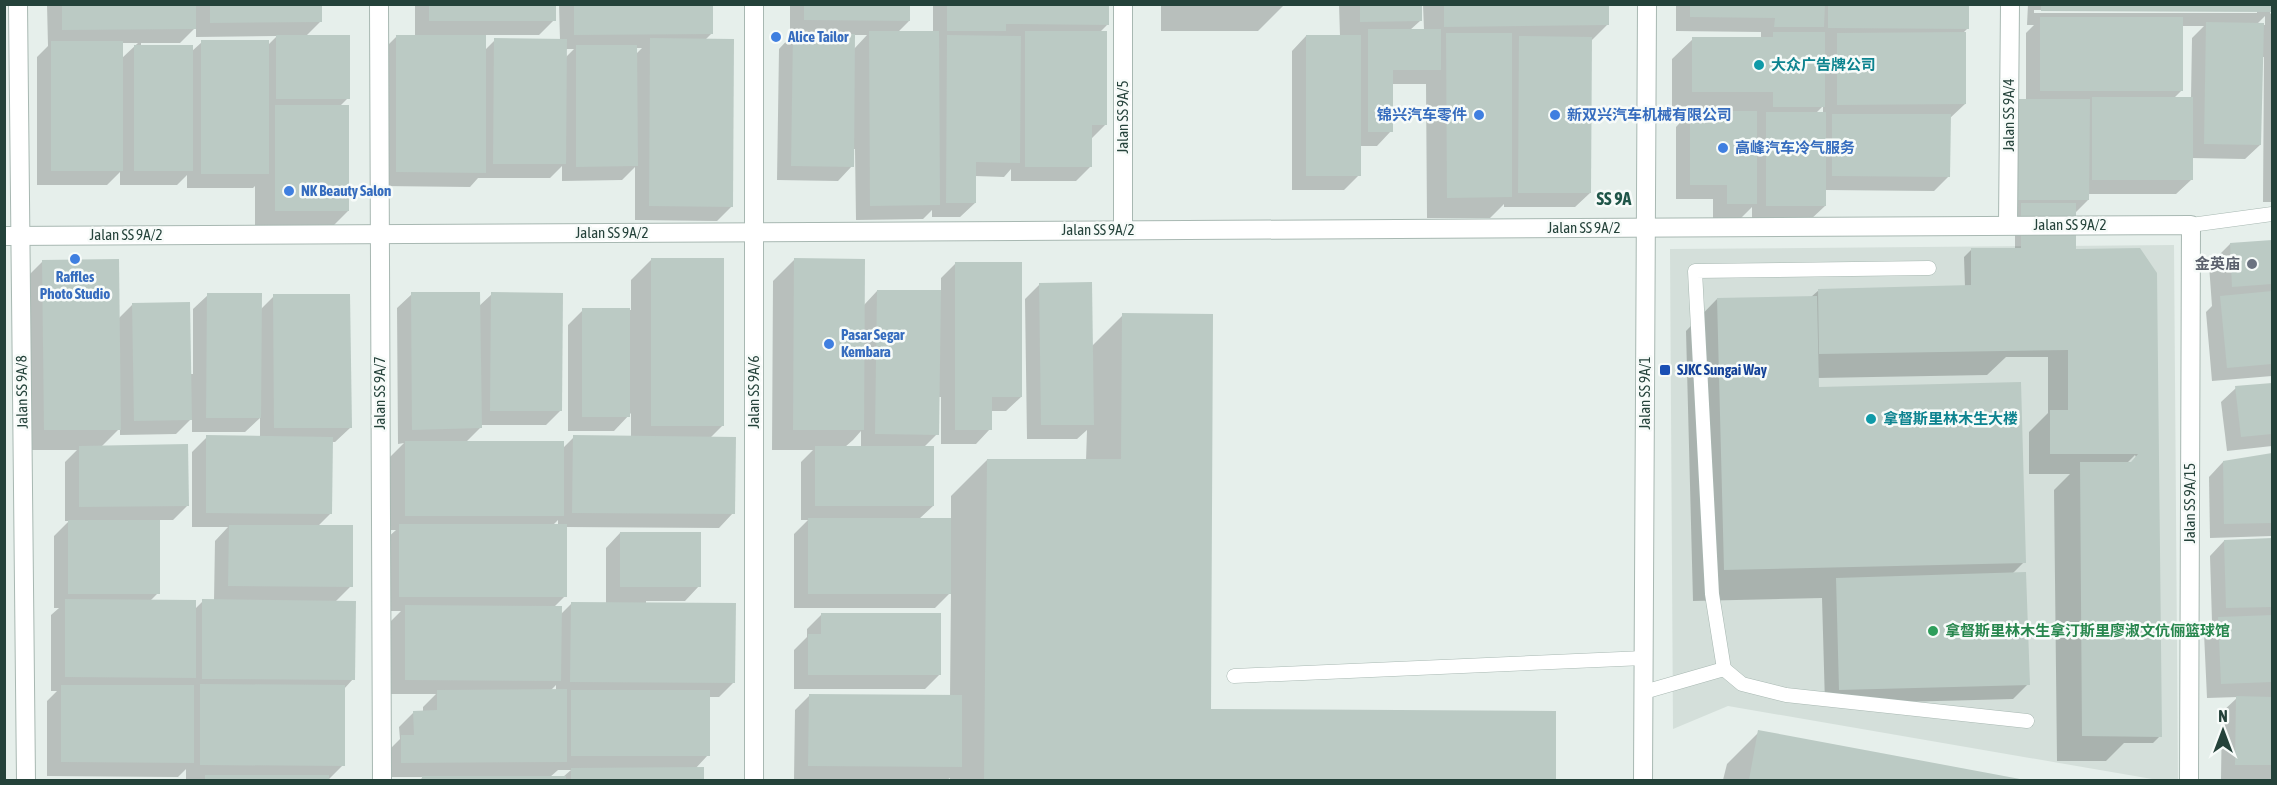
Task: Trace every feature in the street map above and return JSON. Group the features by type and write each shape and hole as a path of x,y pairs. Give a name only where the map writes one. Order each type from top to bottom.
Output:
{"street":[{"name":"Jalan SS 9A/8","path":"18,4 12,63 13,236 26,780"},
{"name":"Jalan SS 9A/7","path":"379,4 382,780"},
{"name":"Jalan SS 9A/6","path":"754,4 754,780"},
{"name":"Jalan SS 9A/5","path":"1123,4 1123,230"},
{"name":"Jalan SS 9A/1","path":"1643,780 1647,4"},
{"name":"Jalan SS 9A/4","path":"2008,225 2010,4"},
{"name":"Jalan SS 9A/2","path":"13,236 2191,225"},
{"name":"Jalan SS 9A/15","path":"2189,780 2191,225"}],"lane":[{"path":"2191,225 2272,214"},
{"path":"1929,268 1695,271 1712,594 1725,669 1742,684 1786,695 2027,721"},
{"path":"1234,676 1644,658"},
{"path":"1644,692 1725,669"}],"shaded area":[{"path":"2174,245 2178,780 2158,780 1728,706 1673,729 1670,249"}],"building":[{"path":"62,4 196,4 196,29 62,30"},
{"path":"210,4 322,4 322,22 210,23"},
{"path":"429,4 556,4 556,21 429,21"},
{"path":"574,4 713,4 713,34 574,35"},
{"path":"804,4 910,4 910,21 804,20"},
{"path":"947,4 1109,4 1109,25 1006,24 1006,31 947,31"},
{"path":"1360,4 1422,4 1422,21 1360,22"},
{"path":"1444,4 1609,4 1609,25 1444,27"},
{"path":"1690,4 1825,4 1824,27 1774,27 1775,18 1690,17"},
{"path":"1828,4 1969,4 1969,29 1828,28"},
{"path":"2041,4 2271,4 2271,12 2041,11"},
{"path":"2040,17 2183,17 2183,91 2040,91"},
{"path":"2206,22 2264,23 2261,145 2204,144"},
{"path":"1368,29 1441,29 1441,70 1393,70 1393,132 1368,132"},
{"path":"869,31 939,31 940,205 870,206"},
{"path":"1025,31 1107,31 1107,125 1092,125 1092,167 1025,167"},
{"name":"大众广告牌公司","path":"1773,32 1825,32 1825,107 1773,107 1773,92 1692,92 1692,37 1773,37"},
{"path":"1966,32 1966,104 1837,105 1837,33"},
{"path":"793,33 855,34 854,167 791,166"},
{"name":"锦兴汽车零件","path":"1446,33 1512,33 1512,197 1447,198"},
{"path":"276,35 350,35 350,99 276,99"},
{"path":"396,35 486,35 486,173 396,172"},
{"path":"947,35 1021,36 1020,163 976,162 976,203 946,203"},
{"path":"1306,35 1361,35 1361,176 1306,176"},
{"name":"新双兴汽车机械有限公司","path":"1519,36 1592,37 1591,193 1518,193"},
{"path":"494,38 567,39 566,164 493,164"},
{"path":"650,38 734,39 733,207 649,206"},
{"path":"201,40 269,40 269,174 201,174"},
{"path":"51,41 123,41 123,171 51,171"},
{"path":"134,45 193,45 193,171 134,171"},
{"path":"576,45 637,45 638,166 576,167"},
{"path":"2092,97 2193,97 2193,180 2092,180"},
{"path":"2019,99 2090,99 2089,200 2018,200"},
{"path":"275,105 349,105 349,211 275,211"},
{"name":"高峰汽车冷气服务","path":"1690,111 1757,111 1757,204 1727,204 1727,185 1690,185"},
{"path":"1766,112 1826,112 1826,206 1766,206"},
{"path":"1832,114 1951,114 1950,177 1832,176"},
{"path":"2021,203 2076,203 2076,249 2140,248 2157,273 2162,737 2082,736 2080,462 2131,462 2138,454 2050,454 2050,410 2068,410 2068,350 1819,354 1818,289 1971,285 1971,248 2021,248"},
{"name":"金英庙","path":"2272,240 2272,284 2232,287 2230,243"},
{"path":"651,258 724,258 724,426 651,426"},
{"name":"Pasar Segar Kembara","path":"794,258 865,259 864,430 793,430"},
{"path":"119,259 121,430 44,430 42,260"},
{"path":"955,262 1022,262 1022,397 992,397 992,430 955,430"},
{"path":"1092,282 1094,425 1041,425 1039,283"},
{"path":"877,290 941,290 939,435 875,434"},
{"path":"2272,291 2272,364 2227,368 2220,296"},
{"path":"411,292 480,292 482,428 412,430"},
{"path":"491,292 563,293 562,411 490,411"},
{"path":"207,293 262,293 261,418 206,418"},
{"path":"273,294 350,294 352,428 274,428"},
{"name":"拿督斯里林木生大楼","path":"1817,296 1819,387 2021,382 2026,563 1724,570 1717,298"},
{"path":"190,302 192,420 134,421 132,303"},
{"path":"582,308 630,308 630,417 582,417"},
{"path":"1122,313 1213,314 1211,709 1556,711 1556,780 984,780 987,459 1121,459"},
{"path":"2272,383 2272,434 2241,437 2235,386"},
{"path":"206,435 333,437 332,514 206,513"},
{"path":"573,435 736,437 735,514 572,513"},
{"path":"405,441 564,441 564,516 405,516"},
{"path":"188,444 189,506 79,507 79,446"},
{"path":"815,446 934,446 934,506 815,506"},
{"path":"2272,453 2272,523 2224,524 2223,461"},
{"path":"808,518 951,518 951,594 808,594"},
{"path":"68,520 160,520 160,594 68,594"},
{"path":"399,524 567,524 567,597 399,597"},
{"path":"229,525 353,525 353,587 228,586"},
{"path":"620,532 701,532 701,587 620,587"},
{"path":"2272,538 2272,607 2226,608 2224,540"},
{"name":"拿督斯里林木生拿汀斯里廖淑文伉俪篮球馆","path":"2026,572 2030,685 1839,690 1836,578"},
{"path":"65,599 196,600 196,678 65,677"},
{"path":"202,599 356,601 355,680 202,679"},
{"path":"571,602 736,603 735,683 570,682"},
{"path":"405,605 562,606 561,681 405,680"},
{"path":"821,613 941,613 941,675 808,675 808,634 821,634"},
{"path":"2272,615 2272,682 2221,684 2218,617"},
{"path":"200,684 345,685 345,766 200,765"},
{"path":"61,685 194,685 194,763 61,762"},
{"path":"567,689 567,762 401,763 401,735 414,735 413,711 437,710 437,690"},
{"path":"571,690 710,690 710,756 571,756"},
{"path":"809,694 962,695 962,767 808,766"},
{"path":"2236,696 2272,697 2272,765 2235,765"},
{"path":"1758,730 2020,779 2020,780 1749,780"},
{"path":"704,767 704,780 571,780 571,768"},
{"path":"205,775 329,775 329,780 205,780"},
{"path":"422,776 566,776 566,780 422,780"}],"place":[{"name":"Alice Tailor","path":"776,37"},
{"name":"大众广告牌公司","path":"1759,65"},
{"name":"锦兴汽车零件","path":"1479,115"},
{"name":"新双兴汽车机械有限公司","path":"1555,115"},
{"name":"高峰汽车冷气服务","path":"1723,148"},
{"name":"NK Beauty Salon","path":"289,191"},
{"name":"Raffles Photo Studio","path":"75,259"},
{"name":"金英庙","path":"2252,264"},
{"name":"Pasar Segar Kembara","path":"829,344"},
{"name":"SJKC Sungai Way","path":"1665,370"},
{"name":"拿督斯里林木生大楼","path":"1871,419"},
{"name":"拿督斯里林木生拿汀斯里廖淑文伉俪篮球馆","path":"1933,631"}],"district":[{"name":"SS 9A","path":"1614,199"}]}
